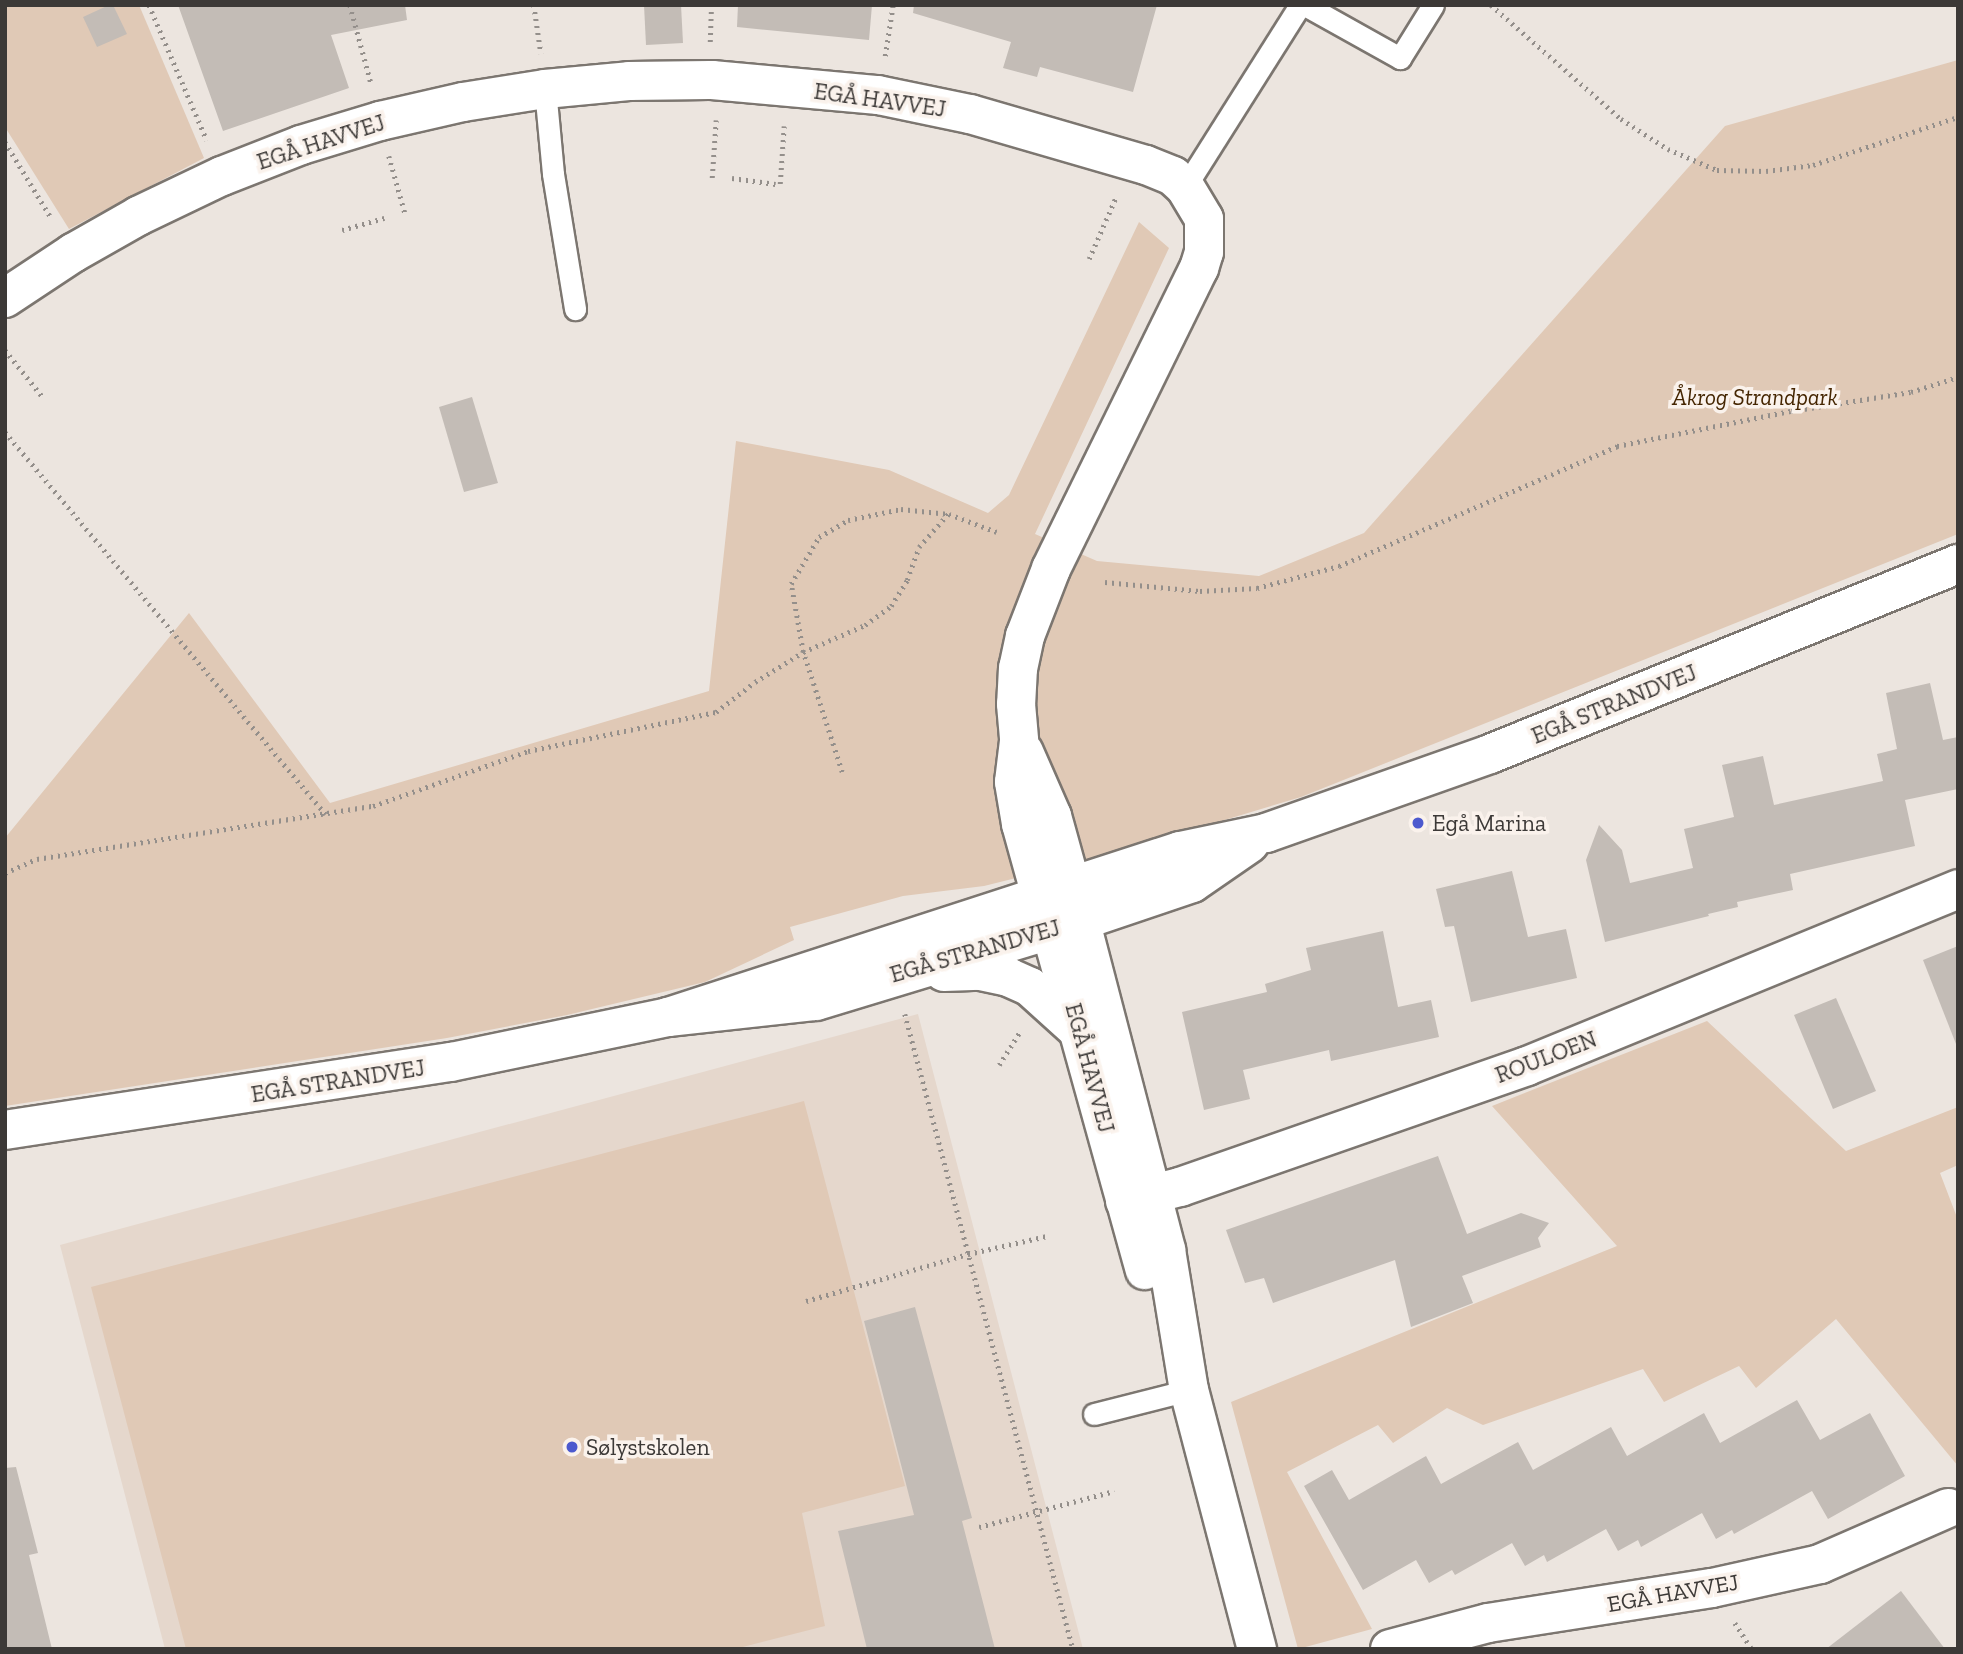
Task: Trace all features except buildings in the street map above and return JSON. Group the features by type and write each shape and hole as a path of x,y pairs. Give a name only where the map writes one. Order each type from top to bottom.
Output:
{"street":[{"name":"EGÅ HAVVEJ","path":"5,298 73,253 138,216 222,176 301,145 380,121 463,102 545,89 629,81 712,80 878,95 970,114 1173,176 1185,187 1204,219 1204,252 1035,607 1024,636 1018,668 1019,741 1052,816 1061,907 1080,1032 1139,1198"},
{"name":"EGÅ STRANDVEJ","path":"5,1130 451,1062 668,1017 1061,907 1192,883 1266,833 1490,754 1958,564"},
{"name":"ROULOEN","path":"1139,1198 1527,1066 1958,888"},
{"name":"EGÅ HAVVEJ","path":"1061,907 1139,1198 1141,1258 1189,1390 1257,1649"},
{"name":"EGÅ STRANDVEJ","path":"668,1017 891,992 1061,907"},
{"path":"891,992 962,970 1001,975 1030,987 1080,1032"},
{"name":"EGÅ HAVVEJ","path":"1390,1649 1488,1623 1712,1588 1820,1564 1948,1508"}],"lane":[{"path":"1185,187 1303,5 1400,58 1433,5"},
{"path":"545,89 553,174 575,309"},
{"path":"1094,1414 1189,1390"}],"path":[{"path":"149,5 222,176"},
{"path":"534,5 545,89"},
{"path":"878,95 894,5"},
{"path":"1491,5 1621,119 1668,149 1717,170 1766,171 1812,165 1958,117"},
{"path":"732,178 778,184 788,87"},
{"path":"5,142 73,253"},
{"path":"1089,259 1131,161"},
{"path":"341,230 384,218"},
{"path":"5,350 42,396"},
{"path":"1105,582 1200,591 1256,588 1339,566 1618,446 1791,411 1911,392 1958,377"},
{"path":"5,432 326,815"},
{"path":"842,772 803,652 791,584 819,537 848,520 901,509 949,513 997,532"},
{"path":"5,873 37,859 373,806 528,751 716,712 755,682 803,652 865,625 891,606 907,580 919,547 949,513"},
{"path":"891,992 968,1254 1073,1649"},
{"path":"999,1065 1026,1022"},
{"path":"806,1301 968,1254 1047,1236"},
{"path":"979,1527 1114,1491"}],"shaded area":[{"name":"Sølystskolen","path":"918,1014 1083,1649 165,1649 60,1245"}],"green space":[{"path":"5,5 139,5 204,158 69,229 5,127"},
{"name":"Åkrog Strandpark","path":"1958,60 1958,534 1301,797 1115,853 984,886 903,896 790,927 794,940 705,982 567,1015 447,1038 5,1106 5,838 189,613 330,803 709,691 736,441 889,470 988,513 1009,495 1139,222 1169,248 1035,534 1097,561 1259,576 1364,533 1725,126"},
{"path":"1707,1021 1846,1151 1958,1107 1958,1165 1940,1173 1958,1220 1958,1466 1836,1319 1756,1388 1739,1366 1664,1402 1643,1369 1483,1425 1447,1408 1393,1443 1378,1425 1287,1472 1372,1629 1298,1649 1231,1402 1617,1246 1492,1106"},
{"name":"Sølystskolen","path":"804,1101 905,1486 802,1513 825,1626 735,1649 186,1649 91,1287"}],"place":[{"name":"Egå Marina","path":"1418,823"},
{"name":"Sølystskolen","path":"572,1447"}]}
